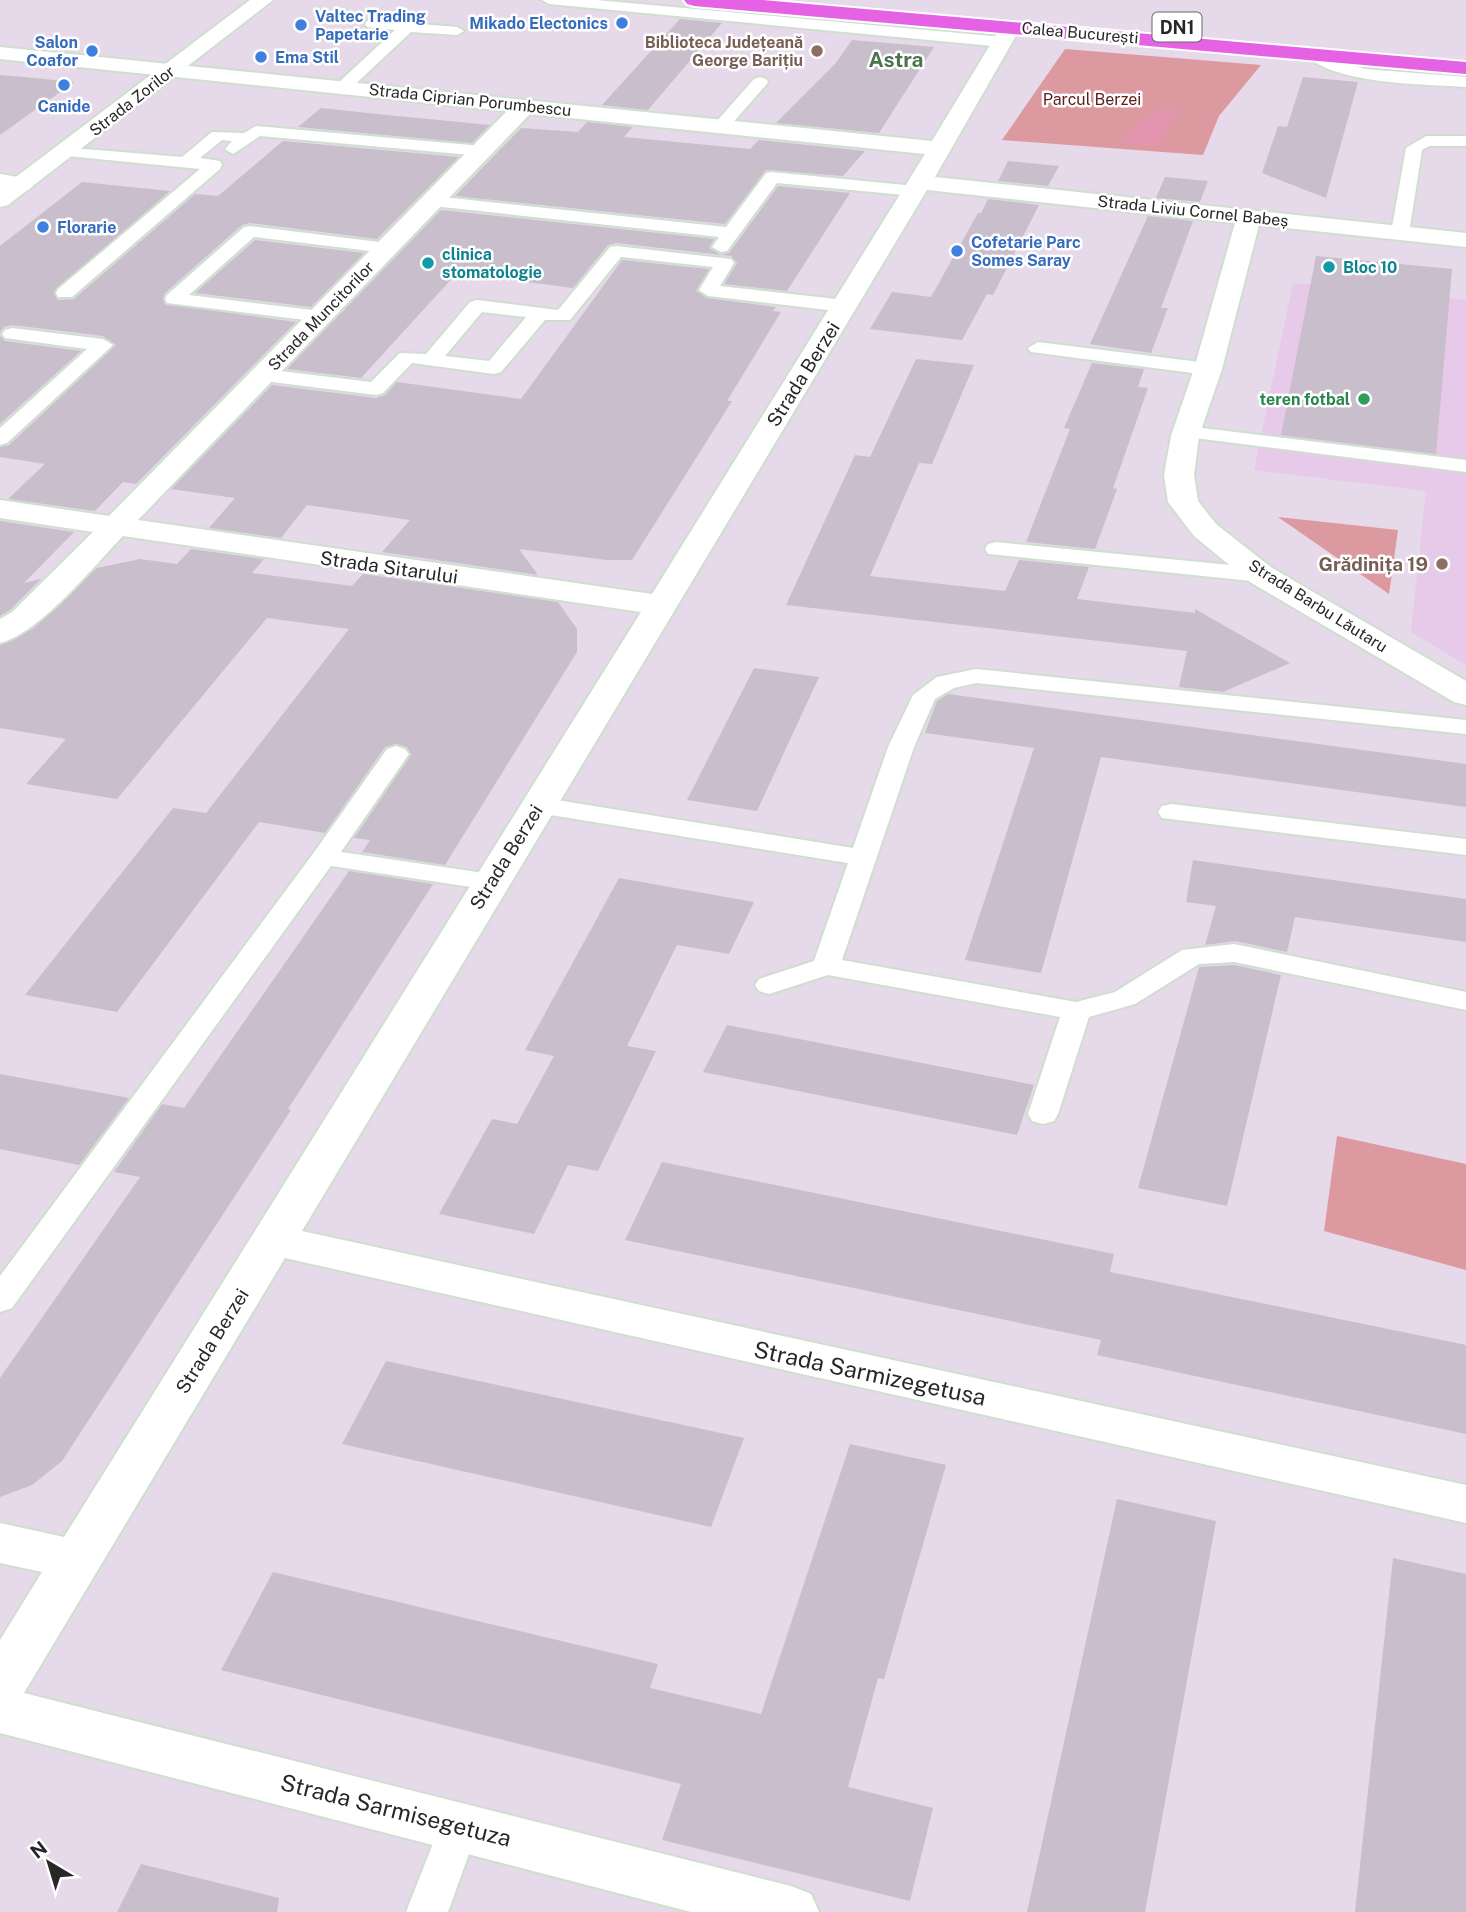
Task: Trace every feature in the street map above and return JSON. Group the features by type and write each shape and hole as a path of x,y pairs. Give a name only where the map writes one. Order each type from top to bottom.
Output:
{"main road":[{"name":"Calea București","path":"694,0 1007,34 1313,54 1466,68"},
{"name":"Calea București","path":"887,0 1466,52"}],"street":[{"name":"Strada Zorilor","path":"0,201 11,183 67,151 171,70 241,9 263,0"},
{"name":"Strada Berzei","path":"0,1686 845,306 1007,34"},
{"name":"Strada Ciprian Porumbescu","path":"0,53 940,149"},
{"name":"Strada Muncitorilor","path":"116,527 526,106"},
{"name":"Strada Liviu Cornel Babeș","path":"918,186 1249,216 1466,240"},
{"name":"Strada Barbu Lăutaru","path":"1249,216 1208,369 1186,432 1179,475 1183,502 1205,530 1261,575 1466,695"},
{"name":"Strada Sitarului","path":"0,509 662,604"},
{"path":"0,633 23,619 116,527"},
{"name":"Strada Sarmizegetusa","path":"274,1240 1466,1504"},
{"path":"0,1543 77,1560"},
{"name":"Strada Sarmisegetuza","path":"0,1710 791,1912"}],"lane":[{"path":"549,0 1007,34"},
{"path":"372,23 457,31"},
{"path":"342,88 407,27"},
{"path":"1313,54 1331,65 1350,71 1466,82"},
{"path":"722,125 760,82"},
{"path":"65,293 256,131 482,152"},
{"path":"186,162 218,135 247,138"},
{"path":"1400,233 1414,148 1426,141 1466,141"},
{"path":"67,151 214,165"},
{"path":"711,261 772,177 918,186"},
{"path":"433,201 731,233"},
{"path":"431,360 477,306 564,316 636,223"},
{"path":"322,316 174,299 250,231 387,248"},
{"path":"616,251 724,262 708,290 845,306"},
{"path":"264,375 376,389 407,357 494,368 540,313"},
{"path":"0,439 103,345 12,334"},
{"path":"1038,348 1208,369"},
{"path":"1186,432 1466,466"},
{"path":"996,549 1261,575"},
{"path":"825,966 901,747 925,695 946,682 976,676 1466,727"},
{"path":"0,1300 324,857 396,754"},
{"path":"538,805 861,857"},
{"path":"1171,812 1466,847"},
{"path":"324,857 491,882"},
{"path":"769,985 825,966 1076,1011 1125,998 1192,956 1234,953 1466,1001"},
{"path":"1043,1114 1076,1011"},
{"path":"427,1912 459,1826"}],"shaded area":[{"path":"1161,108 1177,109 1159,147 1121,142 1138,123"},
{"path":"1293,283 1466,300 1466,665 1411,632 1426,491 1254,470"}],"green space":[{"name":"Parcul Berzei","path":"1065,49 1261,65 1219,116 1203,155 1002,140"},
{"path":"1278,517 1398,530 1389,594"},
{"path":"1337,1136 1466,1164 1466,1270 1324,1231"}],"building":[{"path":"680,19 722,23 648,110 602,105"},
{"path":"852,40 934,47 879,133 776,123 835,64"},
{"path":"0,75 24,77 74,82 0,135"},
{"path":"1303,77 1358,82 1326,198 1262,173 1278,126 1287,127"},
{"path":"321,108 490,125 472,143 298,127"},
{"path":"587,122 633,127 624,137 750,149 759,140 865,151 843,176 766,170 725,224 455,196 521,128 578,132"},
{"path":"283,141 459,157 377,239 250,223 242,225 165,293 165,304 296,322 136,484 123,482 95,511 8,499 45,464 0,457 0,447 9,445 116,345 103,336 12,325 4,327 0,332 0,246 82,182 170,191 54,292 58,300 74,299 195,194 218,196"},
{"path":"1008,161 1059,166 1048,186 998,181"},
{"path":"1165,177 1208,181 1200,202 1156,198"},
{"path":"778,186 850,193 787,291 724,284 737,263 731,256 721,255 729,253"},
{"path":"988,199 1039,205 993,295 987,294 962,340 870,329 892,292 931,297"},
{"path":"441,210 714,239 709,248 721,255 616,243 608,245 573,288 457,273 361,378 287,369"},
{"path":"1148,216 1193,221 1161,308 1168,308 1151,353 1090,344"},
{"path":"255,240 364,253 311,307 195,293"},
{"path":"1316,256 1452,269 1436,454 1281,435"},
{"path":"622,260 709,269 696,291 707,298 776,307 773,311 781,312 727,401 732,401 632,560 607,560 519,549 538,575 382,552 410,520 307,505 281,538 209,528 235,498 171,489 272,385 376,398 385,395 397,382 521,399"},
{"path":"0,336 5,341 81,351 0,424"},
{"path":"916,359 974,365 932,464 919,463 870,576 1005,591 1019,560 1089,567 1077,599 1195,613 1195,609 1290,663 1223,692 1179,687 1187,651 786,605 855,455 870,457"},
{"path":"1092,363 1144,369 1138,387 1148,388 1113,488 1117,489 1095,549 1026,542 1070,429 1064,428"},
{"path":"0,521 74,532 24,583 41,579 10,610 0,616"},
{"path":"191,549 264,559 252,573 352,586 363,574 558,602 577,629 577,652 445,865 362,852 370,840 354,838 411,755 407,747 395,744 385,747 325,833 259,822 117,1012 25,995 173,808 206,813 349,629 267,618 117,799 26,784 66,739 0,728 0,645 34,628 97,568 140,559 177,564"},
{"path":"754,668 819,677 757,811 687,800"},
{"path":"948,694 1466,764 1466,807 1101,757 1041,973 965,960 1034,748 925,733 937,701"},
{"path":"1193,860 1466,899 1466,942 1295,917 1287,952 1235,941 1205,945 1216,906 1186,902"},
{"path":"349,871 433,884 288,1109 291,1110 62,1461 32,1485 0,1497 0,1378 140,1177 114,1172 162,1104 184,1108"},
{"path":"619,878 754,902 729,954 677,945 627,1046 656,1051 598,1171 568,1165 534,1234 439,1214 492,1119 517,1124 554,1056 525,1050"},
{"path":"1234,965 1281,975 1227,1206 1138,1188 1199,967"},
{"path":"727,1025 1034,1085 1017,1135 703,1072"},
{"path":"0,1074 129,1098 79,1165 0,1149"},
{"path":"662,1162 1114,1254 1110,1272 1466,1345 1466,1434 1097,1355 1101,1340 625,1240"},
{"path":"386,1361 744,1438 711,1527 342,1444"},
{"path":"850,1444 946,1465 884,1679 878,1678 848,1787 933,1808 910,1901 662,1840 681,1784 221,1670 273,1572 658,1664 650,1688 761,1714"},
{"path":"1117,1499 1216,1521 1145,1912 1027,1912"},
{"path":"1393,1558 1466,1574 1466,1912 1355,1912"},
{"path":"141,1864 279,1898 277,1912 117,1912"}],"place":[{"name":"Mikado Electonics","path":"622,23"},
{"name":"Valtec Trading Papetarie","path":"301,25"},
{"name":"Salon Coafor","path":"92,51"},
{"name":"Biblioteca Județeană George Barițiu","path":"817,51"},
{"name":"Ema Stil","path":"261,57"},
{"name":"Canide","path":"64,85"},
{"name":"Florarie","path":"43,227"},
{"name":"Cofetarie Parc Somes Saray","path":"957,251"},
{"name":"clinica stomatologie","path":"428,263"},
{"name":"Bloc 10","path":"1329,267"},
{"name":"teren fotbal","path":"1364,399"},
{"name":"Grădinița 19","path":"1442,564"}],"district":[{"name":"Astra","path":"896,59"}]}
